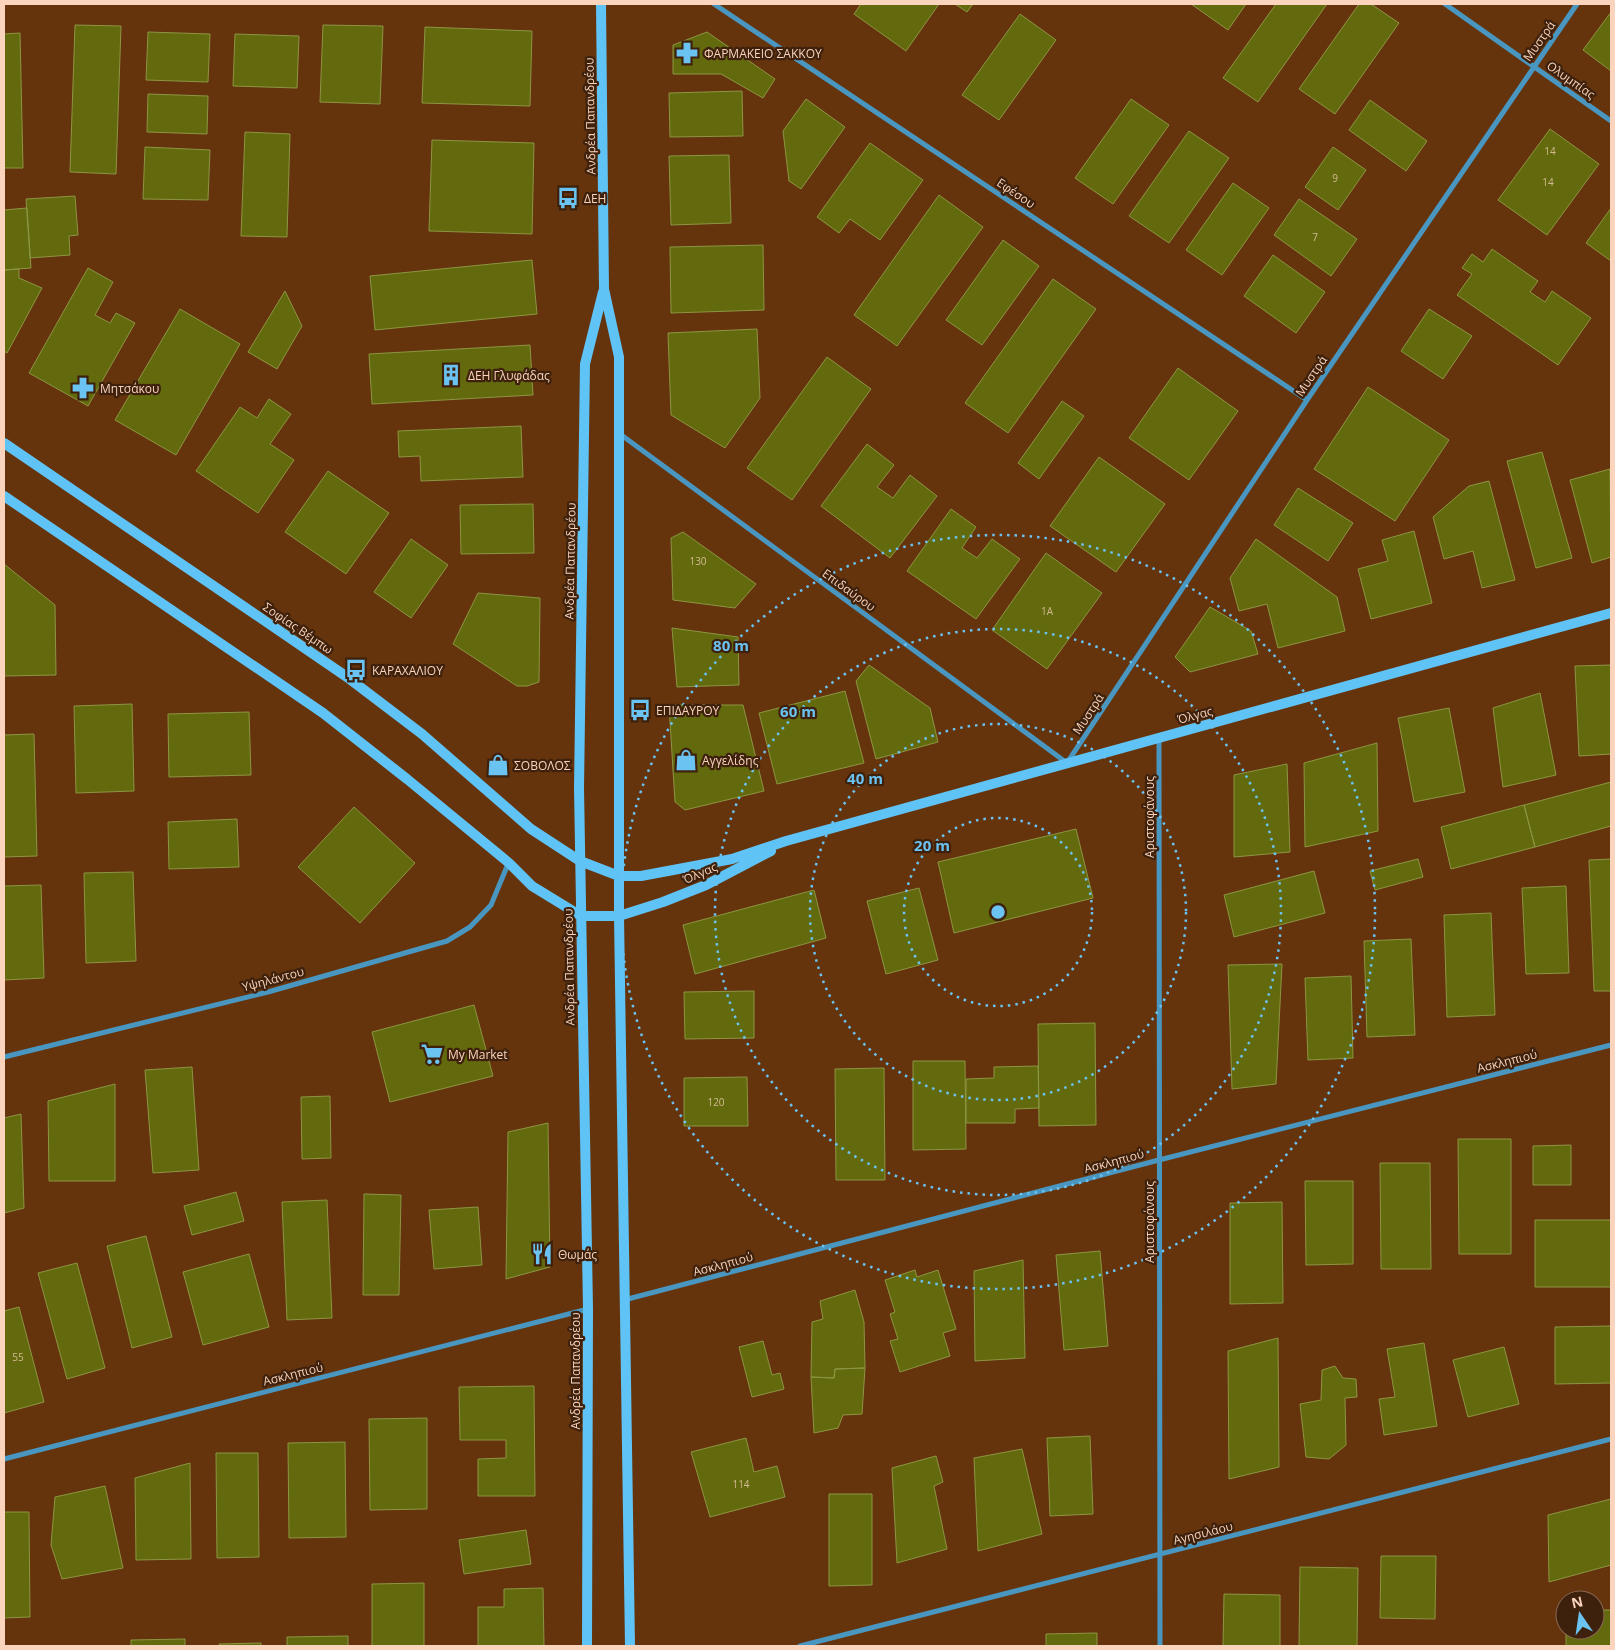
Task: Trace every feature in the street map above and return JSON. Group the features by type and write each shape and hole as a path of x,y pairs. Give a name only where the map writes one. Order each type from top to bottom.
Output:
{"main road":[{"name":"Ανδρέα Παπανδρέου","path":"601,4 604,289 619,357 619,916 630,1646"},
{"name":"Ανδρέα Παπανδρέου","path":"587,1646 588,1309 578,788 585,364 604,289"},
{"name":"Σοφίας Βέμπω","path":"4,443 347,676 422,734 531,830 580,861 619,876"},
{"path":"4,496 323,713 408,779 509,863 532,886 581,916 619,916"},
{"name":"Όλγας","path":"619,876 641,876 732,859 1067,763 1611,613"},
{"name":"Όλγας","path":"619,916 706,885 747,865 786,842"}],"street":[{"name":"Εφέσου","path":"714,4 1307,400"},
{"name":"Ολυμπίας","path":"1445,4 1611,121"},
{"name":"Μυστρά","path":"1067,763 1307,400 1577,4"},
{"name":"Επιδαύρου","path":"619,434 1067,763"},
{"name":"Αριστοφάνους","path":"1159,738 1160,1646"},
{"name":"Υψηλάντου","path":"4,1057 268,992 447,941 470,927 492,905 509,863"},
{"name":"Ασκληπιού","path":"624,1300 1159,1160 1611,1045"},
{"name":"Ασκληπιού","path":"4,1459 588,1309"},
{"name":"Αγησιλάου","path":"800,1646 1611,1439"}],"building":[{"path":"861,4 939,4 906,51 854,14"},
{"path":"955,4 973,4 967,12"},
{"path":"1191,4 1246,4 1228,30"},
{"path":"1276,4 1327,4 1258,102 1223,78"},
{"path":"1359,4 1371,4 1399,23 1335,114 1299,89"},
{"path":"1611,12 1611,71 1583,50"},
{"path":"1020,14 1056,40 999,120 962,95"},
{"path":"75,25 121,26 116,174 70,172"},
{"path":"323,25 383,26 380,104 320,102"},
{"path":"425,27 532,31 530,106 422,103"},
{"path":"148,32 210,34 208,82 146,80"},
{"path":"707,32 775,79 763,98 721,74 673,74 673,45"},
{"path":"20,33 23,168 4,168 4,34"},
{"path":"235,34 299,36 297,88 233,86"},
{"path":"742,91 743,136 670,137 669,93"},
{"path":"148,94 208,96 207,134 147,132"},
{"path":"806,99 845,127 801,189 789,181 783,131"},
{"path":"1131,99 1169,125 1113,204 1075,178"},
{"path":"1370,100 1427,141 1406,171 1349,130"},
{"path":"1550,129 1599,164 1547,235 1498,200"},
{"path":"1189,131 1229,158 1169,243 1129,216"},
{"path":"245,132 290,134 287,237 241,236"},
{"path":"432,140 534,143 532,234 429,231"},
{"path":"870,143 923,180 880,240 850,219 839,233 817,217"},
{"path":"145,147 210,150 208,200 143,199"},
{"path":"1333,147 1366,170 1338,210 1305,187"},
{"path":"729,155 731,223 671,225 669,156"},
{"path":"1233,183 1269,208 1222,275 1186,250"},
{"path":"939,195 983,227 897,346 854,315"},
{"path":"75,196 78,235 69,236 70,255 30,258 26,199"},
{"path":"1299,199 1357,239 1331,276 1274,235"},
{"path":"27,208 31,268 4,270 4,210"},
{"path":"1611,208 1611,261 1586,243"},
{"path":"1003,240 1039,266 982,345 946,320"},
{"path":"763,245 764,310 671,313 670,247"},
{"path":"1492,249 1538,281 1530,292 1545,302 1552,291 1591,318 1558,365 1457,295 1472,274 1462,268 1472,254 1483,262"},
{"path":"1273,255 1325,292 1296,333 1244,296"},
{"path":"532,260 537,314 375,330 370,276"},
{"path":"88,268 113,282 95,315 110,323 116,313 135,323 88,406 29,373"},
{"path":"19,269 19,278 42,288 7,353 4,351 4,270"},
{"path":"1053,279 1096,309 1008,433 965,403"},
{"path":"285,291 302,326 277,369 248,352"},
{"path":"180,309 240,344 176,455 115,420"},
{"path":"1429,309 1472,336 1443,379 1401,351"},
{"path":"757,329 760,398 725,448 671,415 668,333"},
{"name":"ΔΕΗ Γλυφάδας","path":"530,345 533,395 372,404 369,354"},
{"path":"827,357 871,389 792,500 747,468"},
{"path":"1178,368 1238,411 1189,480 1129,438"},
{"path":"1368,387 1449,440 1395,521 1314,469"},
{"path":"269,399 291,414 270,444 294,460 258,513 196,471 240,407 257,418"},
{"path":"1062,401 1084,416 1039,479 1018,463"},
{"path":"521,426 523,477 421,481 420,456 399,457 398,431"},
{"path":"867,444 894,465 877,487 893,498 910,475 937,496 890,558 821,506"},
{"path":"1542,452 1572,558 1536,568 1507,461"},
{"path":"1099,457 1165,504 1116,572 1050,526"},
{"path":"1610,469 1611,557 1592,563 1570,480"},
{"path":"328,471 389,513 346,574 285,532"},
{"path":"1489,481 1515,580 1482,588 1473,551 1444,559 1433,517 1469,486"},
{"path":"1298,488 1353,523 1328,561 1274,525"},
{"path":"533,504 534,553 461,554 460,505"},
{"path":"951,509 976,527 962,548 977,558 992,539 1020,559 976,619 907,571"},
{"path":"1414,531 1432,603 1371,619 1358,569 1388,561 1382,540"},
{"path":"683,532 756,584 735,608 673,600 671,538"},
{"path":"411,539 448,565 411,618 374,592"},
{"path":"1256,539 1337,597 1345,631 1278,648 1267,604 1239,611 1230,578"},
{"path":"1046,553 1102,593 1047,669 992,630"},
{"path":"4,564 55,605 56,675 4,676"},
{"path":"478,593 540,598 539,682 527,686 517,686 453,644"},
{"path":"1210,607 1251,631 1258,654 1190,672 1175,657"},
{"path":"672,628 738,637 739,685 677,687"},
{"path":"869,665 930,708 938,742 876,759 856,681"},
{"path":"1611,665 1611,754 1579,756 1575,666"},
{"path":"845,691 864,763 777,784 759,713"},
{"path":"1540,693 1556,775 1503,787 1493,708"},
{"path":"132,704 134,791 76,793 74,706"},
{"path":"669,705 743,705 764,791 685,810 675,802"},
{"path":"1449,708 1465,792 1414,802 1398,718"},
{"path":"249,712 251,775 169,777 168,714"},
{"path":"34,734 37,856 4,857 4,735"},
{"path":"1377,743 1378,831 1305,847 1304,763"},
{"path":"1287,764 1290,852 1234,857 1234,775"},
{"path":"1611,782 1611,826 1535,847 1524,805"},
{"path":"1524,805 1535,847 1451,869 1441,827"},
{"path":"354,807 415,863 360,923 298,867"},
{"path":"237,819 239,867 169,869 168,822"},
{"path":"1076,829 1093,898 954,933 938,862"},
{"path":"1418,859 1423,877 1375,890 1370,871"},
{"path":"1611,859 1611,991 1594,991 1589,860"},
{"path":"1314,871 1325,913 1234,937 1224,895"},
{"path":"133,872 136,961 86,963 84,873"},
{"path":"41,885 44,978 4,980 4,886"},
{"path":"1566,886 1569,973 1526,974 1522,888"},
{"path":"919,888 938,960 886,974 867,901"},
{"path":"814,890 826,938 695,974 683,925"},
{"path":"1491,913 1495,1015 1447,1017 1444,915"},
{"path":"1411,939 1415,1035 1367,1037 1364,941"},
{"path":"1282,964 1276,1084 1232,1089 1228,965"},
{"path":"1351,976 1353,1058 1308,1060 1305,978"},
{"path":"754,991 754,1038 685,1039 684,992"},
{"name":"My Market","path":"474,1005 493,1076 390,1102 372,1032"},
{"path":"1095,1023 1096,1125 1039,1126 1038,1024"},
{"path":"913,1061 965,1061 966,1149 913,1150"},
{"path":"1038,1066 1039,1108 1015,1109 1015,1123 966,1123 966,1079 994,1078 994,1067"},
{"path":"192,1067 199,1170 153,1173 145,1070"},
{"path":"884,1068 885,1180 836,1180 835,1069"},
{"path":"747,1077 748,1126 684,1126 684,1078"},
{"path":"115,1084 115,1181 49,1181 48,1101"},
{"path":"330,1096 331,1158 302,1159 301,1097"},
{"path":"21,1114 24,1208 4,1213 4,1118"},
{"path":"548,1123 550,1267 506,1279 508,1132"},
{"path":"1458,1139 1511,1139 1511,1254 1459,1254"},
{"path":"1571,1145 1571,1185 1533,1185 1533,1146"},
{"path":"1380,1163 1430,1163 1431,1269 1381,1269"},
{"path":"1305,1181 1353,1181 1353,1264 1306,1265"},
{"path":"236,1192 244,1221 192,1235 184,1206"},
{"path":"364,1194 401,1195 399,1295 363,1295"},
{"path":"327,1200 332,1318 287,1320 282,1202"},
{"path":"1282,1202 1283,1303 1230,1304 1230,1203"},
{"path":"478,1207 482,1265 434,1269 429,1210"},
{"path":"1535,1220 1611,1220 1611,1287 1535,1287"},
{"path":"146,1236 172,1337 132,1348 107,1246"},
{"path":"1100,1251 1108,1346 1064,1350 1056,1255"},
{"path":"249,1254 269,1327 203,1345 183,1272"},
{"path":"1023,1260 1025,1358 975,1361 974,1271"},
{"path":"77,1263 105,1368 67,1379 38,1273"},
{"path":"915,1270 917,1277 938,1270 956,1329 943,1333 950,1356 900,1372 890,1341 898,1339 890,1314 895,1312 885,1280"},
{"path":"855,1290 864,1322 865,1368 835,1369 834,1378 811,1377 812,1322 823,1319 820,1301"},
{"path":"19,1307 44,1402 4,1413 4,1311"},
{"path":"1611,1326 1611,1383 1555,1384 1555,1327"},
{"path":"1278,1338 1279,1467 1229,1479 1228,1351"},
{"path":"763,1341 772,1375 780,1373 784,1389 752,1397 739,1347"},
{"path":"1424,1343 1437,1426 1384,1435 1379,1399 1395,1397 1387,1349"},
{"path":"1504,1347 1519,1404 1468,1417 1453,1360"},
{"path":"1335,1366 1343,1378 1356,1379 1357,1397 1345,1398 1346,1445 1329,1459 1306,1457 1300,1404 1321,1400 1322,1370"},
{"path":"865,1368 862,1414 843,1415 838,1428 814,1433 811,1377 834,1378 835,1369"},
{"path":"534,1386 535,1496 478,1496 478,1459 506,1458 506,1440 460,1440 459,1387"},
{"path":"427,1418 427,1509 370,1510 369,1419"},
{"path":"1090,1436 1093,1514 1050,1516 1047,1438"},
{"path":"746,1438 754,1472 777,1466 785,1497 710,1517 691,1452"},
{"path":"345,1442 346,1537 289,1538 288,1443"},
{"path":"1022,1449 1042,1534 978,1551 974,1458"},
{"path":"216,1453 258,1453 259,1557 217,1558"},
{"path":"936,1456 943,1482 934,1486 947,1549 897,1563 892,1468"},
{"path":"190,1463 191,1559 136,1560 135,1478"},
{"path":"105,1486 123,1568 62,1579 51,1545 55,1497"},
{"path":"829,1494 872,1494 872,1585 829,1586"},
{"path":"1611,1499 1611,1565 1549,1582 1548,1515"},
{"path":"4,1512 29,1512 30,1617 4,1618"},
{"path":"526,1530 531,1564 464,1574 459,1540"},
{"path":"1381,1556 1436,1556 1435,1619 1380,1618"},
{"path":"1300,1567 1358,1568 1357,1646 1299,1646"},
{"path":"424,1583 424,1646 372,1646 372,1584"},
{"path":"543,1588 544,1646 478,1646 478,1607 504,1607 504,1589"},
{"path":"1224,1594 1280,1595 1280,1646 1223,1646"},
{"path":"1605,1610 1611,1610 1611,1646 1566,1646 1566,1640 1605,1640"},
{"path":"1097,1633 1097,1646 1046,1646 1046,1634"},
{"path":"348,1636 348,1646 287,1646 287,1637"},
{"path":"185,1639 185,1646 131,1646 131,1640"},
{"path":"261,1643 261,1646 219,1646 219,1644"}],"place":[{"name":"ΦΑΡΜΑΚΕΙΟ ΣΑΚΚΟΥ","path":"687,53"},
{"name":"ΔΕΗ","path":"568,198"},
{"name":"ΔΕΗ Γλυφάδας","path":"451,375"},
{"name":"Μητσάκου","path":"83,388"},
{"name":"ΚΑΡΑΧΑΛΙΟΥ","path":"356,670"},
{"name":"ΕΠΙΔΑΥΡΟΥ","path":"640,710"},
{"name":"Αγγελίδης","path":"686,760"},
{"name":"ΣΟΒΟΛΟΣ","path":"498,765"},
{"name":"My Market","path":"432,1054"},
{"name":"Θωμάς","path":"542,1254"}]}
